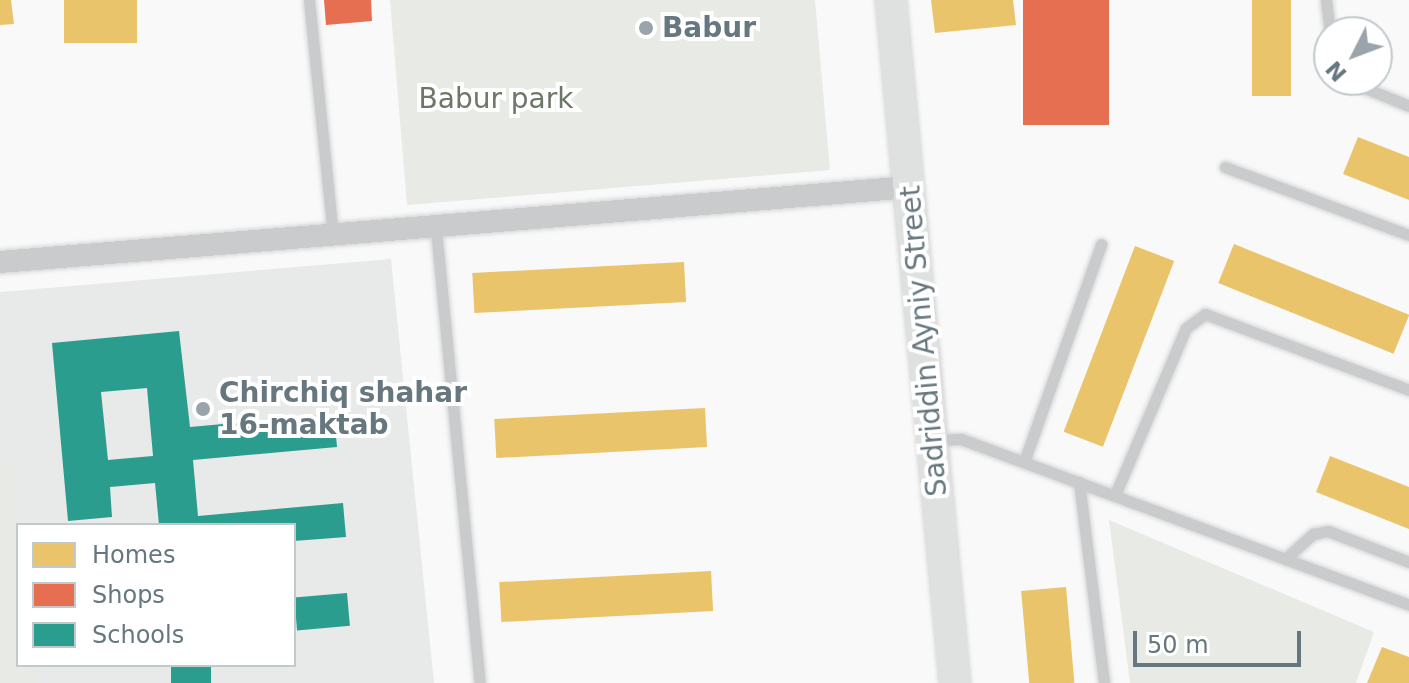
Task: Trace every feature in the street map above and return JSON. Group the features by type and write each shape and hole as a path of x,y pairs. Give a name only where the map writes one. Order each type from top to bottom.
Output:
{"street":[{"name":"Sadriddin Ayniy Street","path":"891,0 955,683"},
{"path":"0,262 333,238 910,187"}],"lane":[{"path":"309,0 333,238"},
{"path":"1384,96 1409,106"},
{"path":"1225,167 1409,235"},
{"path":"436,229 480,683"},
{"path":"1024,462 1101,244"},
{"path":"1115,495 1186,328 1205,314 1409,390"},
{"path":"933,440 961,439 1409,605"},
{"path":"1079,482 1104,683"},
{"path":"1285,559 1313,534 1328,531 1409,562"}],"shaded area":[{"name":"Chirchiq shahar 16-maktab","path":"391,259 434,683 0,683 0,292"}],"green space":[{"name":"Babur park","path":"390,0 815,0 830,170 407,205"},
{"path":"15,460 16,667 34,667 36,683 0,683 0,461"},
{"path":"1109,520 1374,632 1356,683 1130,683"}],"building: Homes":[{"path":"0,0 11,0 14,24 0,25"},
{"path":"64,0 137,0 137,43 64,43"},
{"path":"931,0 1013,0 1016,25 935,33"},
{"path":"1252,0 1291,0 1291,96 1252,96"},
{"path":"1358,137 1409,157 1409,200 1343,174"},
{"path":"1234,244 1409,315 1394,354 1218,283"},
{"path":"1135,246 1174,261 1103,447 1064,432"},
{"path":"684,262 686,302 474,313 472,273"},
{"path":"705,408 707,447 496,458 494,419"},
{"path":"1330,456 1409,487 1409,529 1316,492"},
{"path":"711,571 713,611 501,622 499,582"},
{"path":"1066,587 1074,683 1029,683 1021,591"},
{"path":"1382,647 1409,657 1409,683 1367,683"}],"building: Shops":[{"path":"324,0 371,0 372,21 326,25"},
{"path":"1023,0 1109,0 1109,125 1023,125"}],"building: Schools":[{"path":"179,331 190,427 334,414 337,447 193,460 198,516 343,503 346,537 296,541 296,523 159,523 155,483 110,487 112,517 68,521 52,343","holes":["147,388 153,456 108,460 101,392"]},
{"path":"347,593 350,626 297,630 296,597"},
{"path":"171,667 211,667 211,683 171,683"}],"place":[{"name":"Babur","path":"646,28"},
{"name":"Chirchiq shahar 16-maktab","path":"203,409"}]}
